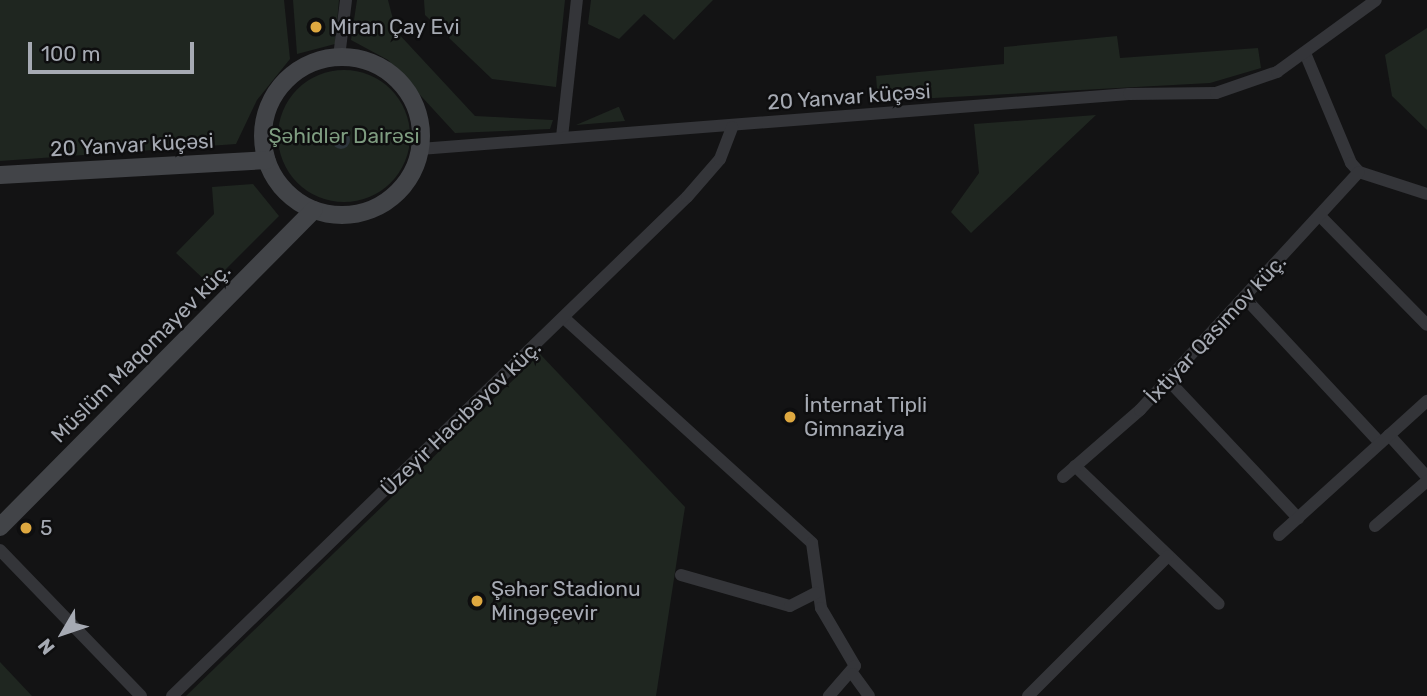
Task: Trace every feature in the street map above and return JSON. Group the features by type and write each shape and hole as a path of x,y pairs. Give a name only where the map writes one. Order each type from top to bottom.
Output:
{"main road":[{"path":"339,57 383,68 406,89 419,118 420,149 405,184 375,208 345,215 314,210 280,185 267,160 264,120 274,95 290,75 339,57"},
{"name":"20 Yanvar küçəsi","path":"0,176 267,160"},
{"name":"Müslüm Maqomayev küç.","path":"0,527 314,210"}],"street":[{"path":"339,57 346,0"},
{"path":"562,137 577,0"},
{"name":"20 Yanvar küçəsi","path":"420,149 732,127 1129,94 1198,96 1277,72 1376,0"},
{"path":"1305,54 1345,153 1359,172 1427,194"},
{"name":"Üzeyir Hacıbəyov küç.","path":"172,696 564,318 714,167 732,127"},
{"name":"İxtiyar Qasımov küç.","path":"1063,477 1168,380 1321,217 1359,172"},
{"path":"1321,217 1427,326"},
{"path":"1245,298 1427,479 1376,526"},
{"path":"564,318 812,543 818,554 816,593 852,656 853,674 869,696"},
{"path":"1168,380 1298,518"},
{"path":"1279,535 1427,401"},
{"path":"1075,466 1219,604"},
{"path":"0,550 141,696"},
{"path":"1028,696 1168,556"},
{"path":"681,575 790,606 816,593"},
{"path":"829,696 853,674"}],"green space":[{"path":"0,0 284,0 290,59 257,100 236,144 0,161"},
{"path":"293,0 339,0 335,44 297,54"},
{"path":"357,0 388,0 396,31 475,116 553,120 550,129 455,133 388,60 351,40"},
{"path":"424,0 565,0 556,87 492,79 425,15"},
{"path":"591,0 713,0 674,40 644,14 619,39 588,24"},
{"path":"1427,28 1427,130 1392,96 1385,55"},
{"path":"1117,36 1120,58 1258,48 1261,68 1210,83 878,101 876,76 1004,64 1004,47"},
{"name":"Şəhidlər Dairəsi","path":"344,70 369,75 390,90 405,111 410,136 405,161 390,182 369,197 344,202 319,197 298,182 283,161 278,136 283,111 298,90 319,75"},
{"path":"618,107 625,121 576,125"},
{"path":"1096,115 971,233 951,212 979,173 974,124"},
{"path":"253,184 279,216 210,285 176,253 214,214 212,187"},
{"name":"Şəhər Stadionu Mingəçevir","path":"540,354 685,507 656,696 186,696"},
{"path":"0,662 32,696 0,696"}],"shaded area":[{"path":"341,131 347,134 350,140 347,146 341,149 335,146 332,140 335,134"}],"place":[{"name":"Miran Çay Evi","path":"316,27"},
{"name":"İnternat Tipli Gimnaziya","path":"790,417"},
{"name":"5","path":"26,528"},
{"name":"Şəhər Stadionu Mingəçevir","path":"477,601"}]}
